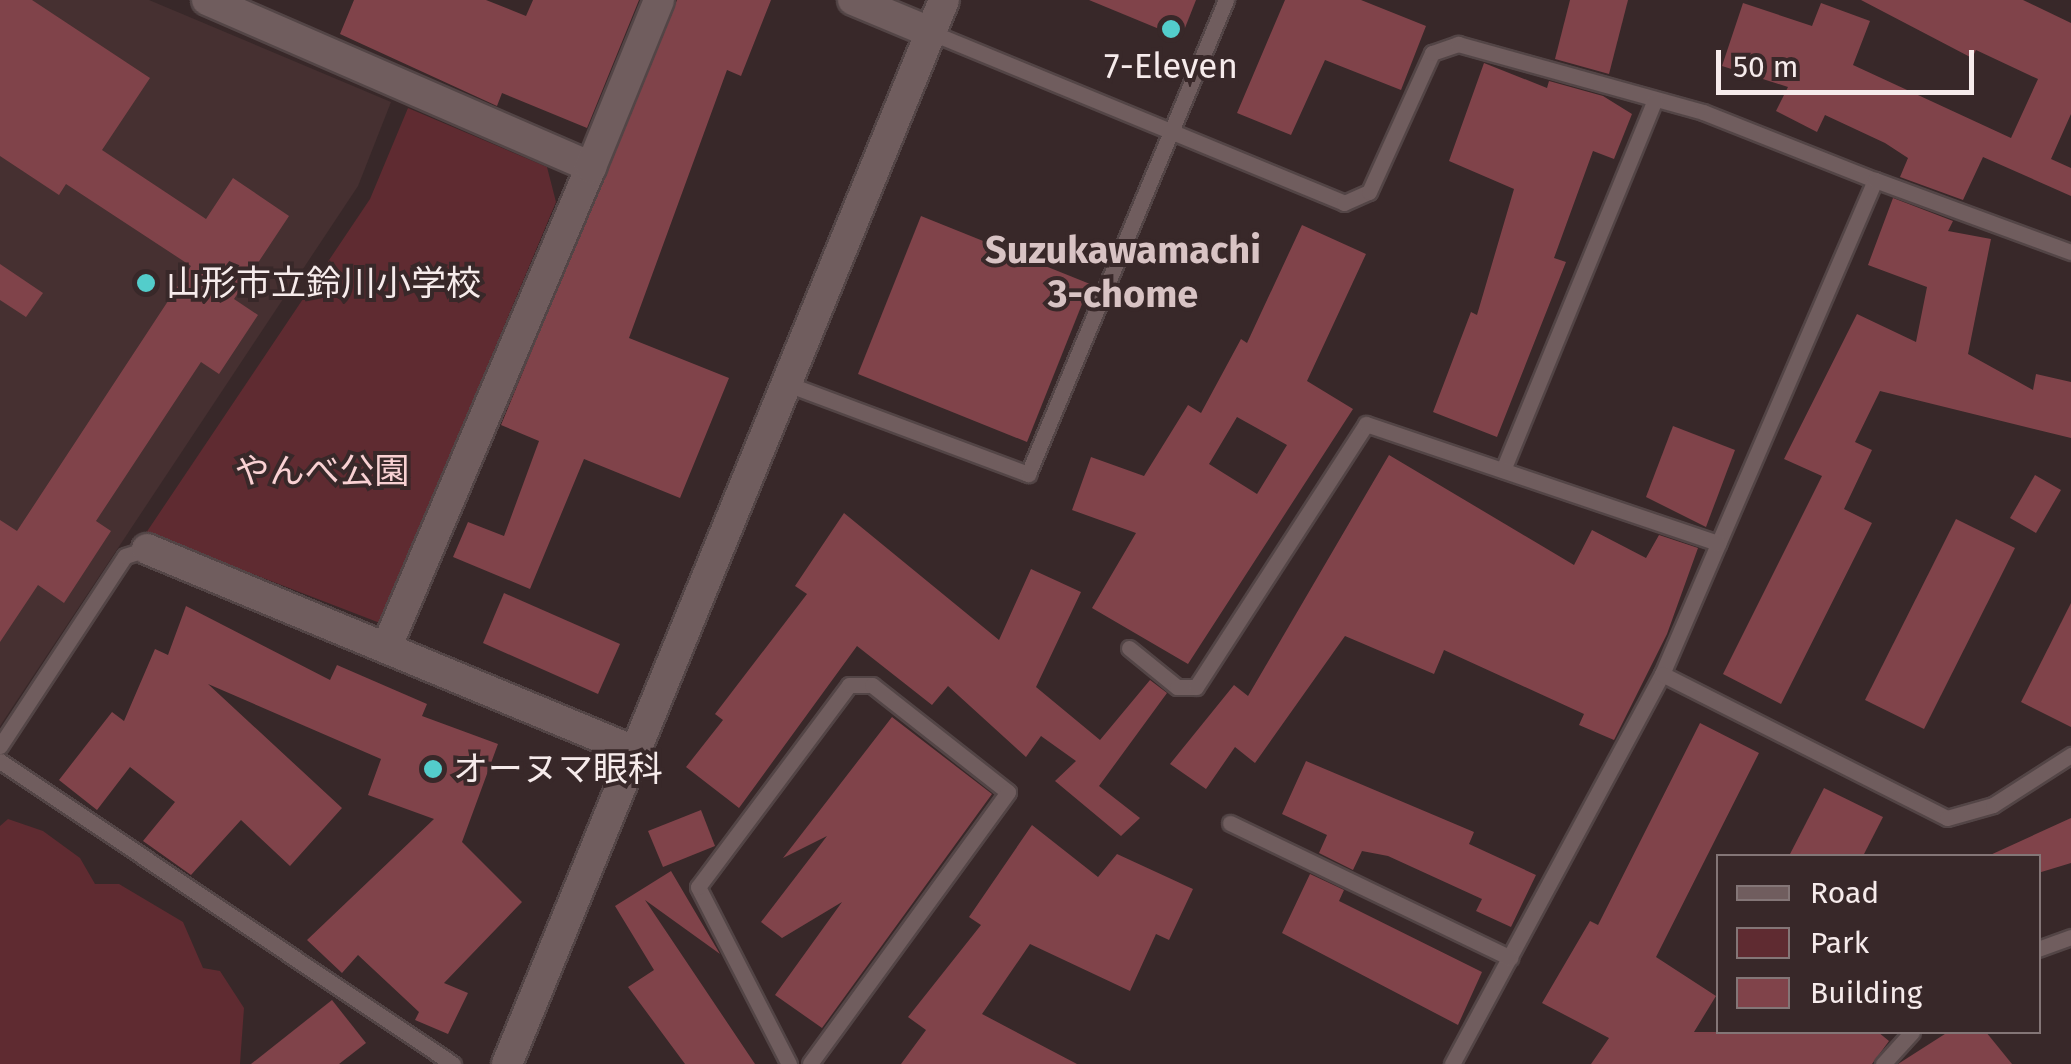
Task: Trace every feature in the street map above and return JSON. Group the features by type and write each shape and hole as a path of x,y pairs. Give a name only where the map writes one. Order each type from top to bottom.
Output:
{"street":[{"path":"207,0 251,9 591,167"},
{"path":"387,646 659,0"},
{"path":"853,0 930,32"},
{"path":"507,1064 782,382 944,0"},
{"path":"148,549 634,751"}],"lane":[{"path":"782,382 1028,474 1226,0"},
{"path":"930,32 1344,203 1369,192 1432,53 1458,44 1655,100 2071,252"},
{"path":"1502,470 1655,100"},
{"path":"1452,1064 1662,674 1875,180"},
{"path":"1129,648 1177,687 1196,686 1366,424 1718,543"},
{"path":"0,746 124,556 148,549"},
{"path":"1662,674 1948,818 1993,805 2071,755"},
{"path":"789,1064 698,886 849,685 872,685 1008,792 810,1064"},
{"path":"0,761 452,1064"},
{"path":"1230,823 1510,958"},
{"path":"2041,947 2071,937"},
{"path":"1883,1064 1910,1034"}],"shaded area":[{"name":"山形市立鈴川小学校","path":"0,0 149,0 391,102 358,186 0,726"}],"green space":[{"name":"やんべ公園","path":"408,108 547,167 556,202 380,623 146,533 370,199"},
{"path":"8,819 43,831 80,858 95,884 119,884 183,922 203,968 220,971 244,1008 240,1064 0,1064 0,826"}],"building":[{"path":"0,0 32,0 150,78 102,150 206,219 233,178 289,216 234,299 258,315 219,374 201,362 96,521 111,531 64,603 38,585 0,642 0,520 17,531 191,266 66,184 59,195 0,156"},
{"path":"354,0 486,0 526,16 533,0 639,0 587,128 502,93 497,106 340,34"},
{"path":"677,0 771,0 741,76 727,70 629,338 729,378 680,498 584,459 530,589 453,557 468,522 504,536 539,441 501,425"},
{"name":"7-Eleven","path":"1089,0 1196,0 1181,38"},
{"path":"1285,0 1361,0 1426,26 1401,90 1325,60 1291,135 1237,113"},
{"path":"1570,0 1628,0 1609,74 1555,59"},
{"path":"1861,0 2023,0 2071,23 2071,114 2051,159 2071,168 2071,196 1983,157 1963,200 1900,177 1908,158 1885,143 1825,115 1817,132 1776,111 1788,87 1722,66 1743,3 1812,26 1821,3 1870,21 1853,65 2011,138 2038,79 1976,50 1972,58"},
{"path":"1484,63 1547,88 1549,81 1603,96 1632,114 1614,159 1593,151 1554,258 1566,262 1497,437 1433,412 1471,312 1477,315 1514,189 1449,161"},
{"path":"1893,198 1953,221 1948,231 1991,239 1968,354 2033,390 2036,374 2071,382 2071,438 1880,391 1855,442 1872,450 1844,509 1872,523 1781,704 1723,674 1822,476 1784,459 1857,314 1916,342 1927,287 1868,265"},
{"path":"921,216 1090,284 1027,442 858,374"},
{"path":"1302,225 1366,254 1307,381 1353,409 1188,664 1092,608 1136,533 1072,510 1091,457 1144,476 1188,405 1201,413 1241,339 1247,343","holes":["1237,417 1287,445 1257,494 1209,464"]},
{"path":"0,264 43,293 26,317 0,300"},
{"path":"1673,426 1735,450 1706,527 1646,497"},
{"path":"1389,455 1574,565 1592,530 1646,558 1659,535 1698,548 1667,634 1614,740 1579,725 1584,714 1444,650 1434,674 1345,636 1255,763 1235,747 1206,789 1170,764 1234,685 1248,696"},
{"path":"2035,475 2061,490 2036,533 2010,518"},
{"path":"844,513 999,640 1031,569 1081,592 1036,687 1100,740 1150,680 1167,693 1099,786 1140,818 1121,836 1055,781 1076,761 1041,736 1026,757 948,686 932,705 857,646 739,808 686,767 723,720 715,714 807,594 795,586"},
{"path":"1956,519 2015,548 1924,729 1865,700"},
{"path":"504,593 620,644 598,694 483,643"},
{"path":"2071,603 2071,727 2021,702"},
{"path":"186,606 330,680 337,665 427,704 422,716 498,744 462,842 522,902 444,983 468,993 448,1034 415,1020 419,1012 358,955 342,973 307,940 434,819 368,795 381,759 208,684 342,808 290,866 241,820 191,875 143,841 175,802 130,767 97,810 59,780 112,712 124,721 155,649 168,655"},
{"path":"892,717 992,794 822,1028 775,995 842,902 782,938 761,922 827,836 783,858"},
{"path":"1700,723 1759,753 1656,957 1716,996 1694,1032 1880,1034 1889,1041 1872,1064 1591,1064 1609,1038 1542,1003 1590,921 1598,925"},
{"path":"1306,761 1474,832 1469,844 1536,875 1511,927 1476,911 1482,899 1388,856 1362,851 1353,870 1319,853 1327,835 1282,814"},
{"path":"1824,788 1883,817 1864,854 1790,854"},
{"path":"701,810 715,846 663,867 648,831"},
{"path":"2071,818 2071,863 2041,872 2041,854 1992,854"},
{"path":"1032,825 1098,877 1117,854 1193,889 1169,940 1156,934 1130,991 1030,944 982,1014 1077,1064 901,1064 926,1030 908,1017 981,925 969,917"},
{"path":"671,871 720,954 645,900 755,1064 685,1064 628,987 654,970 615,906"},
{"path":"1310,874 1344,890 1339,901 1482,972 1458,1025 1282,933"},
{"path":"332,1000 366,1043 339,1064 251,1064"},
{"path":"1945,1034 1988,1034 2012,1064 1898,1064"}],"place":[{"name":"7-Eleven","path":"1171,29"},
{"name":"山形市立鈴川小学校","path":"146,283"},
{"name":"オーヌマ眼科","path":"433,769"}],"district":[{"name":"Suzukawamachi 3-chome","path":"1123,273"}]}
